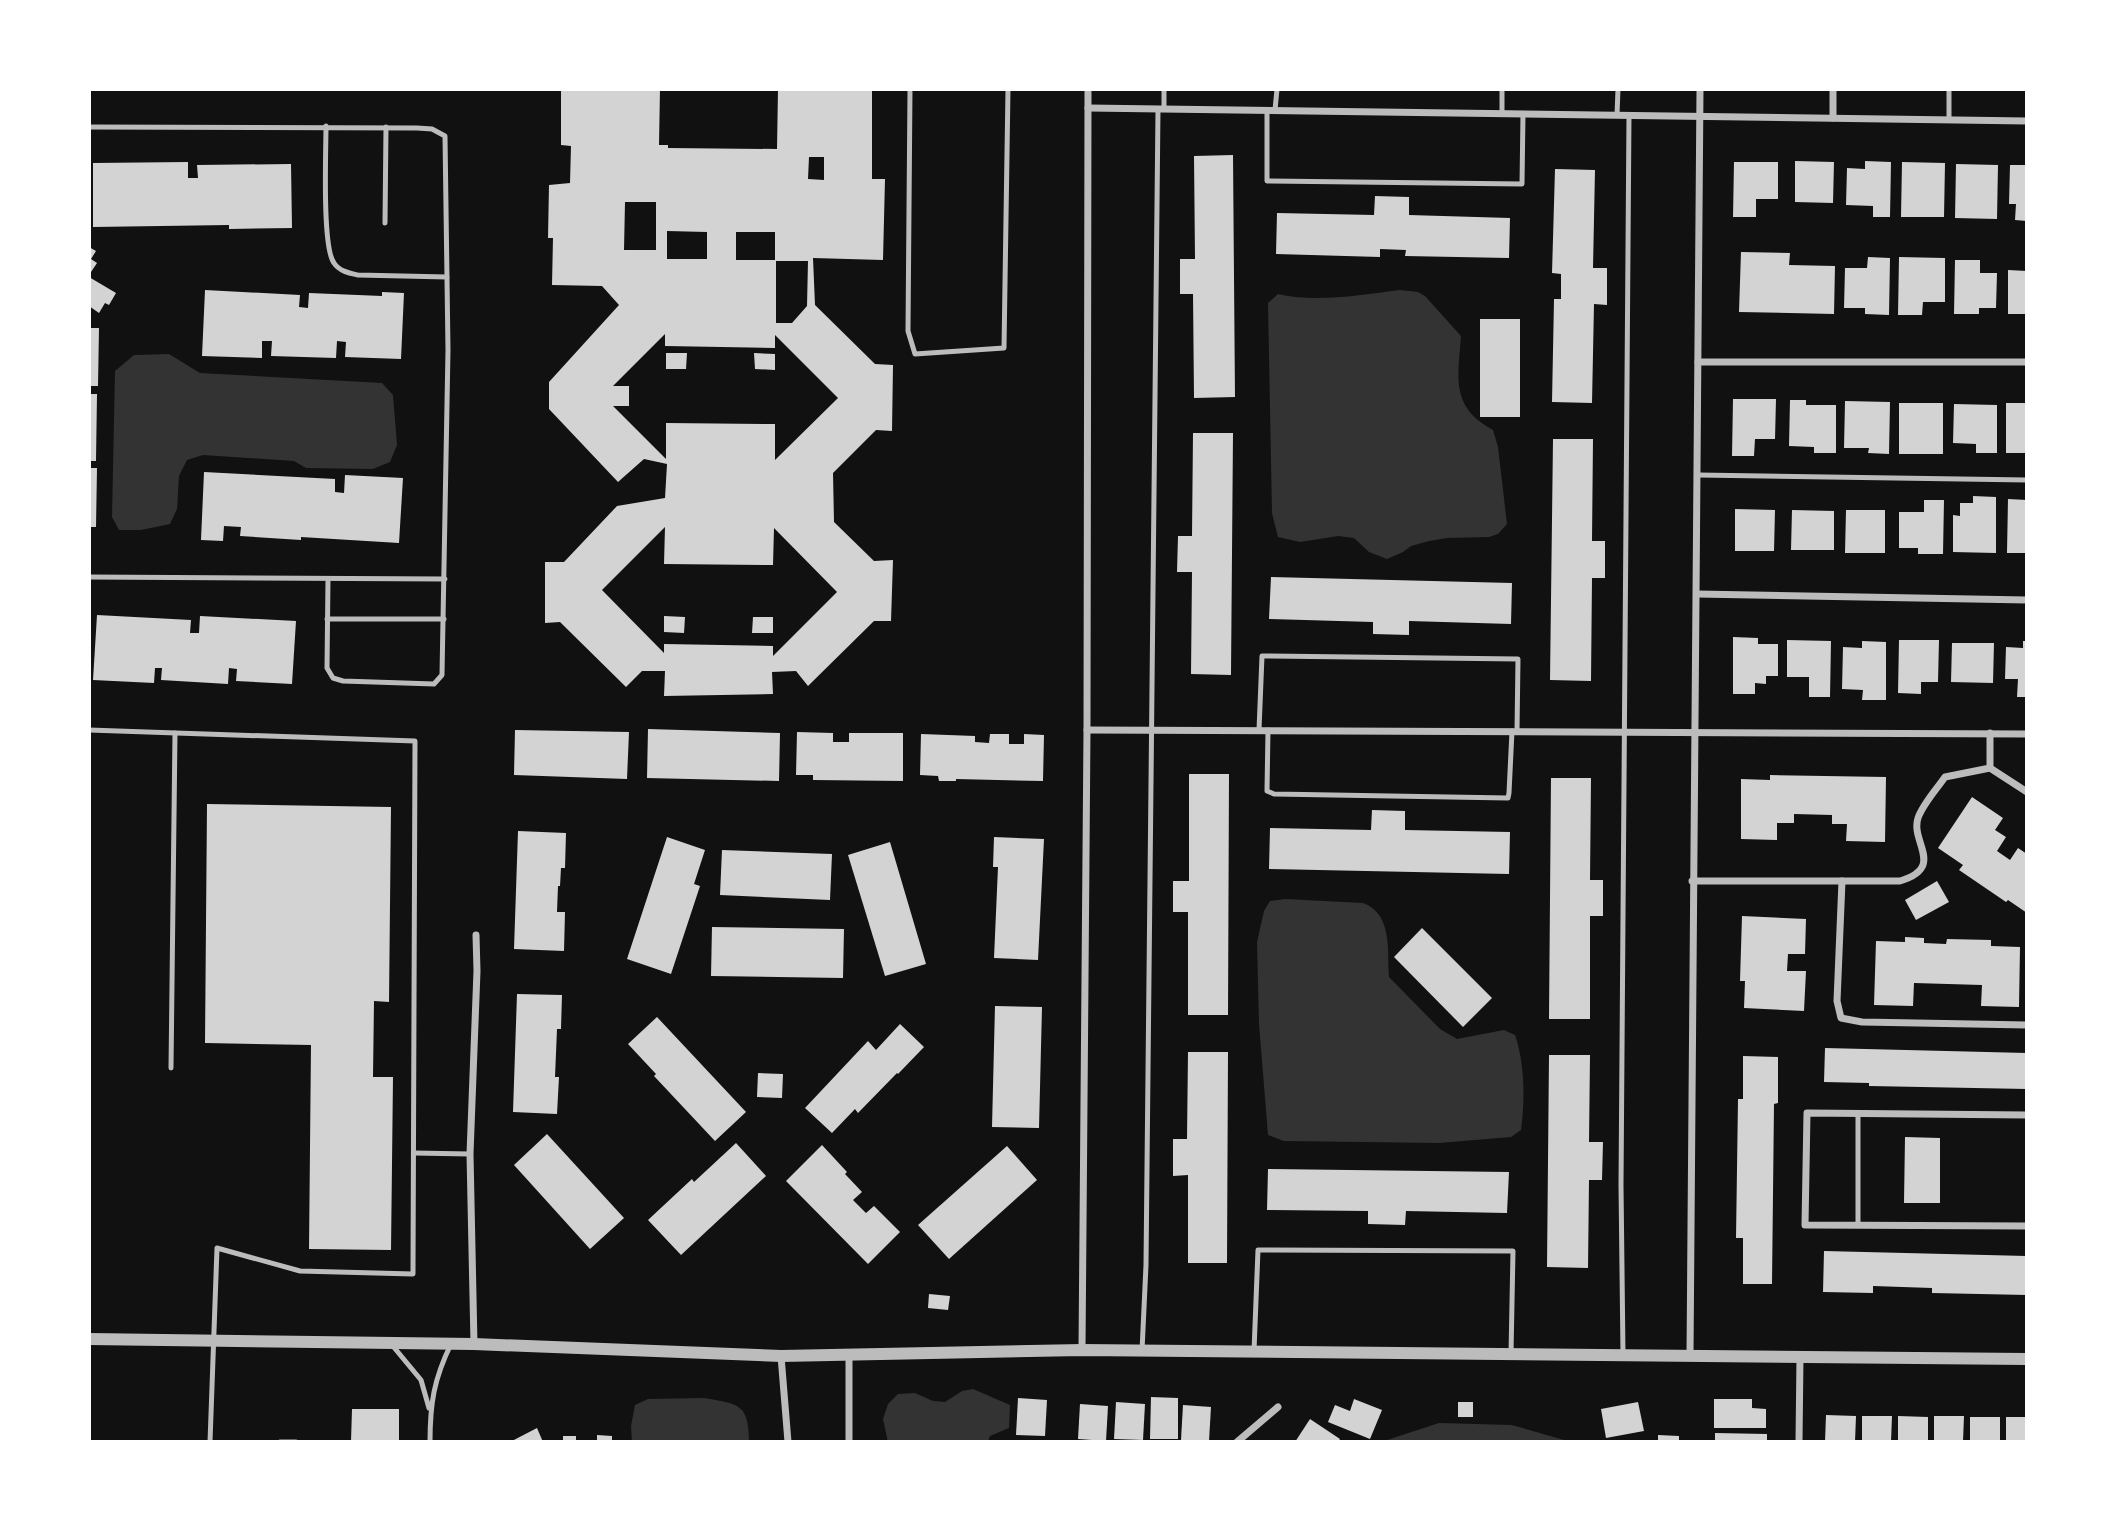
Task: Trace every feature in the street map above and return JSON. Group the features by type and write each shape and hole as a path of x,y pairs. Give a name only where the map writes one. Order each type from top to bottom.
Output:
{"street":[{"path":"1082,1350 1088,89"},
{"path":"1690,1356 1700,89"},
{"path":"1833,89 1833,118"},
{"path":"1088,108 2027,121"},
{"path":"1699,362 2027,362"},
{"path":"1697,594 2027,600"},
{"path":"1087,730 2027,734"},
{"path":"1990,733 1990,768"},
{"path":"1692,881 1900,881 1913,877 1923,865 1923,847 1916,826 1919,816 1945,777 1990,768 2027,792"},
{"path":"1842,881 1836,1001 1841,1018 1862,1022 2027,1025"},
{"path":"474,1344 470,1154 476,935"},
{"path":"2027,1115 1807,1113 1805,1225 2027,1226"},
{"path":"89,1339 474,1344 781,1356 1082,1350 2027,1359"},
{"path":"849,1355 849,1442"},
{"path":"781,1356 788,1442"},
{"path":"1799,1442 1800,1357"},
{"path":"1237,1442 1278,1407"}],"lane":[{"path":"910,89 908,331 915,354 1004,348 1008,89"},
{"path":"1142,1351 1146,1265 1161,109 1164,89"},
{"path":"1277,89 1271,110 1267,181 1522,184 1523,114"},
{"path":"1502,89 1502,113"},
{"path":"1617,115 1618,89"},
{"path":"1949,89 1949,120"},
{"path":"1623,1355 1621,1185 1629,115"},
{"path":"326,126 327,243 333,263 345,272 358,275 447,277"},
{"path":"89,127 386,127 432,129 445,136 445,579 442,675 434,684 343,681 333,678 327,668 328,579"},
{"path":"385,223 386,127"},
{"path":"1698,475 2027,480"},
{"path":"89,577 445,579"},
{"path":"327,619 444,619"},
{"path":"1262,656 1518,659 1514,731 1507,798 1274,794 1267,791 1262,656"},
{"path":"89,730 415,741 413,1274 300,1271 217,1248 210,1442"},
{"path":"171,1068 175,733"},
{"path":"1858,1114 1858,1225"},
{"path":"414,1153 470,1154"},
{"path":"1254,1352 1258,1251 1513,1251 1511,1354"},
{"path":"391,1343 421,1380 430,1411"},
{"path":"429,1442 430,1411 439,1370 451,1344"},
{"path":"280,1442 296,1442"}],"shaded area":[{"path":"1400,290 1418,292 1425,296 1461,336 1458,378 1460,390 1469,412 1493,430 1498,447 1507,524 1498,534 1489,537 1429,541 1411,546 1387,559 1369,552 1354,538 1338,536 1300,542 1278,537 1272,513 1268,303 1278,294 1323,298"},
{"path":"169,354 200,373 382,383 393,395 397,445 390,462 373,469 306,468 294,461 203,455 187,460 179,476 177,509 170,524 141,530 119,530 112,517 115,371 134,355"},
{"path":"1285,899 1363,903 1373,908 1384,924 1389,977 1440,1029 1457,1039 1504,1030 1515,1035 1523,1082 1521,1130 1511,1137 1439,1143 1284,1141 1268,1135 1259,1024 1257,942 1264,911 1270,901"},
{"path":"973,1389 1010,1405 1009,1428 990,1436 988,1442 888,1442 883,1419 888,1404 898,1394 915,1393 933,1401 945,1402 962,1391"},
{"path":"704,1398 733,1404 739,1408 747,1420 749,1442 632,1442 631,1426 635,1405 648,1399"},
{"path":"1439,1423 1512,1425 1571,1442 1381,1442"}],"building":[{"path":"561,89 660,89 659,145 668,145 668,148 777,149 778,89 872,89 872,179 885,179 883,260 813,258 815,305 875,364 893,365 892,431 876,430 833,473 834,522 874,561 893,560 891,621 874,621 808,686 796,671 772,672 773,694 664,696 665,671 642,671 626,687 560,622 545,623 545,562 564,562 617,506 665,498 667,464 644,459 618,482 549,409 549,382 619,305 602,286 552,285 553,238 548,238 549,185 570,183 571,146 561,145","holes":["809,157 824,157 824,180 808,179","625,202 656,202 656,250 624,250","667,231 707,232 707,259 667,259","736,232 775,232 775,260 736,260","776,261 808,261 807,306 792,323 776,323","665,334 665,346 775,348 775,335 838,398 775,460 775,424 666,423 666,459 613,406 629,406 629,386 613,386","665,527 664,564 773,565 774,528 837,592 773,656 773,646 664,644 664,653 602,590"]},
{"path":"1233,155 1235,397 1194,398 1193,294 1180,294 1180,259 1195,259 1194,156"},
{"path":"1795,161 1834,162 1833,203 1795,202"},
{"path":"1865,161 1891,162 1890,217 1873,217 1873,206 1846,205 1847,168 1865,169"},
{"path":"188,162 188,178 198,178 197,165 291,164 292,228 229,229 229,225 93,227 93,163"},
{"path":"1734,162 1778,162 1778,199 1756,199 1756,217 1733,217"},
{"path":"1902,162 1945,163 1944,217 1901,217"},
{"path":"1956,164 1998,165 1997,219 1955,218"},
{"path":"2010,165 2027,165 2027,221 2015,220 2016,204 2009,204"},
{"path":"1555,169 1595,170 1593,268 1607,268 1607,305 1594,304 1592,403 1552,402 1554,299 1561,299 1561,274 1552,273"},
{"path":"1375,196 1409,197 1409,215 1510,218 1509,258 1405,256 1406,250 1380,249 1380,257 1276,254 1277,213 1374,215"},
{"path":"89,247 96,251 91,259 97,263 89,275"},
{"path":"1741,252 1790,253 1789,265 1835,266 1834,314 1739,312"},
{"path":"1868,257 1890,258 1889,315 1865,314 1865,308 1844,308 1845,268 1867,268"},
{"path":"1899,257 1945,258 1945,302 1923,302 1922,315 1898,315"},
{"path":"1955,260 1980,260 1980,273 1997,273 1996,308 1979,308 1979,314 1954,314"},
{"path":"2008,270 2027,271 2025,314 2008,314"},
{"path":"89,277 116,293 109,305 105,303 99,313 89,306"},
{"path":"205,290 300,295 299,307 308,308 309,293 382,296 382,292 404,293 401,359 345,357 346,342 337,341 336,358 271,356 272,341 262,341 262,358 202,356"},
{"path":"1480,319 1520,319 1520,417 1480,417"},
{"path":"89,328 99,328 98,386 89,386"},
{"path":"666,353 687,353 686,369 666,369"},
{"path":"754,353 775,354 775,370 755,369"},
{"path":"89,394 97,394 96,461 89,461"},
{"path":"1733,399 1776,399 1775,439 1755,439 1754,456 1732,456"},
{"path":"1790,400 1806,400 1806,405 1836,405 1836,453 1814,453 1814,447 1789,446"},
{"path":"1845,401 1890,402 1889,454 1868,453 1869,448 1844,448"},
{"path":"1899,403 1943,403 1943,454 1899,454"},
{"path":"2006,403 2027,403 2027,453 2006,453"},
{"path":"1954,404 1997,405 1997,453 1976,453 1976,444 1953,443"},
{"path":"1193,433 1233,433 1231,675 1191,674 1192,572 1177,572 1178,536 1192,536"},
{"path":"1553,439 1593,439 1592,541 1605,541 1605,578 1592,578 1591,681 1550,680"},
{"path":"89,468 97,468 96,527 89,527"},
{"path":"204,472 335,479 335,492 344,493 345,475 403,478 399,543 240,536 241,527 224,526 223,541 201,540"},
{"path":"1973,496 1996,497 1996,553 1953,552 1953,515 1960,516 1960,503 1973,503"},
{"path":"2008,499 2027,500 2027,553 2007,553"},
{"path":"1924,500 1944,500 1943,554 1918,554 1918,548 1899,548 1899,512 1924,512"},
{"path":"1735,509 1775,510 1774,551 1735,551"},
{"path":"1792,510 1834,511 1834,550 1791,550"},
{"path":"1846,510 1885,510 1885,553 1845,553"},
{"path":"1271,577 1512,583 1511,624 1409,621 1409,635 1373,634 1373,622 1269,619"},
{"path":"97,615 191,620 190,633 199,633 200,616 296,621 292,684 236,681 237,669 229,668 228,684 161,680 162,668 155,668 154,683 93,680"},
{"path":"664,616 685,617 684,633 664,632"},
{"path":"753,617 773,617 773,633 752,633"},
{"path":"1733,637 1758,638 1758,644 1778,644 1778,676 1766,676 1766,684 1755,683 1755,694 1733,694"},
{"path":"1787,640 1831,641 1830,697 1809,697 1809,677 1787,677"},
{"path":"1899,640 1939,640 1938,682 1921,682 1921,694 1898,693"},
{"path":"1862,641 1886,642 1886,700 1862,700 1863,690 1842,689 1843,647 1862,648"},
{"path":"2023,641 2027,641 2027,697 2017,697 2018,679 2005,679 2006,647 2023,648"},
{"path":"1952,643 1994,643 1993,683 1951,682"},
{"path":"648,729 780,733 779,781 647,778"},
{"path":"515,730 629,732 627,779 514,775"},
{"path":"797,732 833,733 833,742 849,742 849,733 903,733 903,781 813,780 813,775 796,775"},
{"path":"921,734 975,736 975,742 989,743 990,734 1009,734 1009,744 1024,744 1024,734 1044,735 1043,781 939,781 938,776 920,775"},
{"path":"1189,774 1229,774 1228,1015 1188,1015 1188,912 1173,912 1173,881 1189,881"},
{"path":"1770,775 1886,777 1885,842 1846,841 1847,824 1832,824 1832,815 1794,814 1794,823 1777,823 1777,840 1741,839 1741,779 1770,780"},
{"path":"1551,778 1591,778 1590,880 1603,880 1603,916 1590,916 1590,1019 1549,1019"},
{"path":"1972,797 2003,818 1995,830 2006,837 1997,851 2010,860 2018,848 2027,854 2027,913 1959,870 1963,865 1938,848"},
{"path":"207,804 391,807 389,1002 374,1001 373,1077 393,1077 391,1250 309,1249 311,1045 205,1043"},
{"path":"1372,810 1405,811 1405,830 1510,832 1509,874 1269,869 1270,828 1371,830"},
{"path":"518,831 566,833 565,868 561,868 557,912 565,912 564,951 514,949"},
{"path":"667,837 705,850 694,884 700,886 671,974 627,959"},
{"path":"994,837 1044,839 1038,960 994,958 998,867 993,867"},
{"path":"890,842 926,964 885,976 848,855"},
{"path":"722,850 832,854 830,900 720,895"},
{"path":"1937,881 1949,902 1916,920 1905,900"},
{"path":"1742,916 1806,919 1805,954 1788,954 1787,971 1806,971 1804,1011 1744,1008 1745,981 1740,981"},
{"path":"712,927 844,929 843,978 711,976"},
{"path":"1422,928 1492,998 1463,1027 1394,957"},
{"path":"1905,937 1924,938 1924,943 1946,944 1947,939 1991,940 1991,946 2020,947 2019,1007 1981,1006 1982,985 1914,983 1913,1006 1874,1005 1876,941 1905,942"},
{"path":"517,994 562,995 561,1029 557,1029 557,1114 513,1112"},
{"path":"995,1006 1042,1007 1039,1128 992,1127"},
{"path":"657,1017 746,1112 715,1141 628,1044"},
{"path":"900,1024 924,1047 858,1113 855,1109 832,1133 805,1108 868,1041 876,1050"},
{"path":"1825,1048 2027,1053 2027,1089 1869,1086 1869,1083 1824,1082"},
{"path":"1188,1052 1228,1052 1227,1263 1188,1263 1188,1175 1173,1176 1173,1139 1187,1139"},
{"path":"1549,1055 1590,1055 1589,1142 1603,1142 1602,1180 1589,1180 1588,1268 1547,1267"},
{"path":"1743,1056 1778,1057 1778,1103 1774,1104 1772,1284 1743,1284 1743,1238 1736,1238 1738,1099 1743,1099"},
{"path":"758,1073 783,1074 782,1098 757,1097"},
{"path":"547,1134 624,1218 590,1249 514,1165"},
{"path":"1905,1137 1940,1138 1940,1203 1904,1203"},
{"path":"736,1143 766,1176 681,1255 648,1220"},
{"path":"822,1145 862,1192 853,1200 866,1213 874,1206 900,1232 868,1264 786,1181"},
{"path":"1007,1146 1037,1180 949,1259 918,1225"},
{"path":"1268,1169 1509,1172 1507,1213 1406,1211 1405,1225 1368,1224 1368,1211 1267,1210"},
{"path":"1824,1251 2027,1256 2027,1295 1932,1293 1932,1288 1873,1286 1873,1293 1823,1292"},
{"path":"929,1294 950,1296 948,1310 928,1308"},
{"path":"1151,1397 1178,1398 1178,1439 1150,1439"},
{"path":"1018,1398 1047,1400 1045,1436 1016,1435"},
{"path":"1354,1399 1382,1410 1370,1439 1328,1422 1335,1405 1350,1411"},
{"path":"1714,1399 1752,1399 1752,1408 1766,1409 1766,1428 1714,1428"},
{"path":"1116,1402 1145,1404 1143,1440 1114,1439"},
{"path":"1458,1402 1473,1402 1473,1417 1458,1417"},
{"path":"1638,1402 1644,1431 1606,1438 1601,1409"},
{"path":"1080,1404 1108,1406 1106,1441 1078,1439"},
{"path":"1183,1405 1211,1407 1209,1441 1181,1440"},
{"path":"352,1409 399,1409 399,1442 351,1442"},
{"path":"1826,1415 1856,1416 1855,1442 1825,1442"},
{"path":"1862,1416 1892,1416 1891,1442 1862,1442"},
{"path":"1898,1416 1928,1417 1928,1442 1898,1442"},
{"path":"1934,1416 1964,1416 1963,1442 1934,1442"},
{"path":"1970,1417 2000,1417 2000,1442 1970,1442"},
{"path":"2006,1417 2027,1417 2027,1442 2006,1442"},
{"path":"1310,1419 1340,1439 1338,1442 1295,1442"},
{"path":"537,1428 543,1442 510,1442"},
{"path":"1715,1433 1767,1434 1767,1442 1715,1442"},
{"path":"597,1435 612,1436 612,1442 597,1442"},
{"path":"1658,1435 1679,1436 1679,1442 1658,1442"},
{"path":"563,1436 576,1436 576,1442 563,1442"}]}
